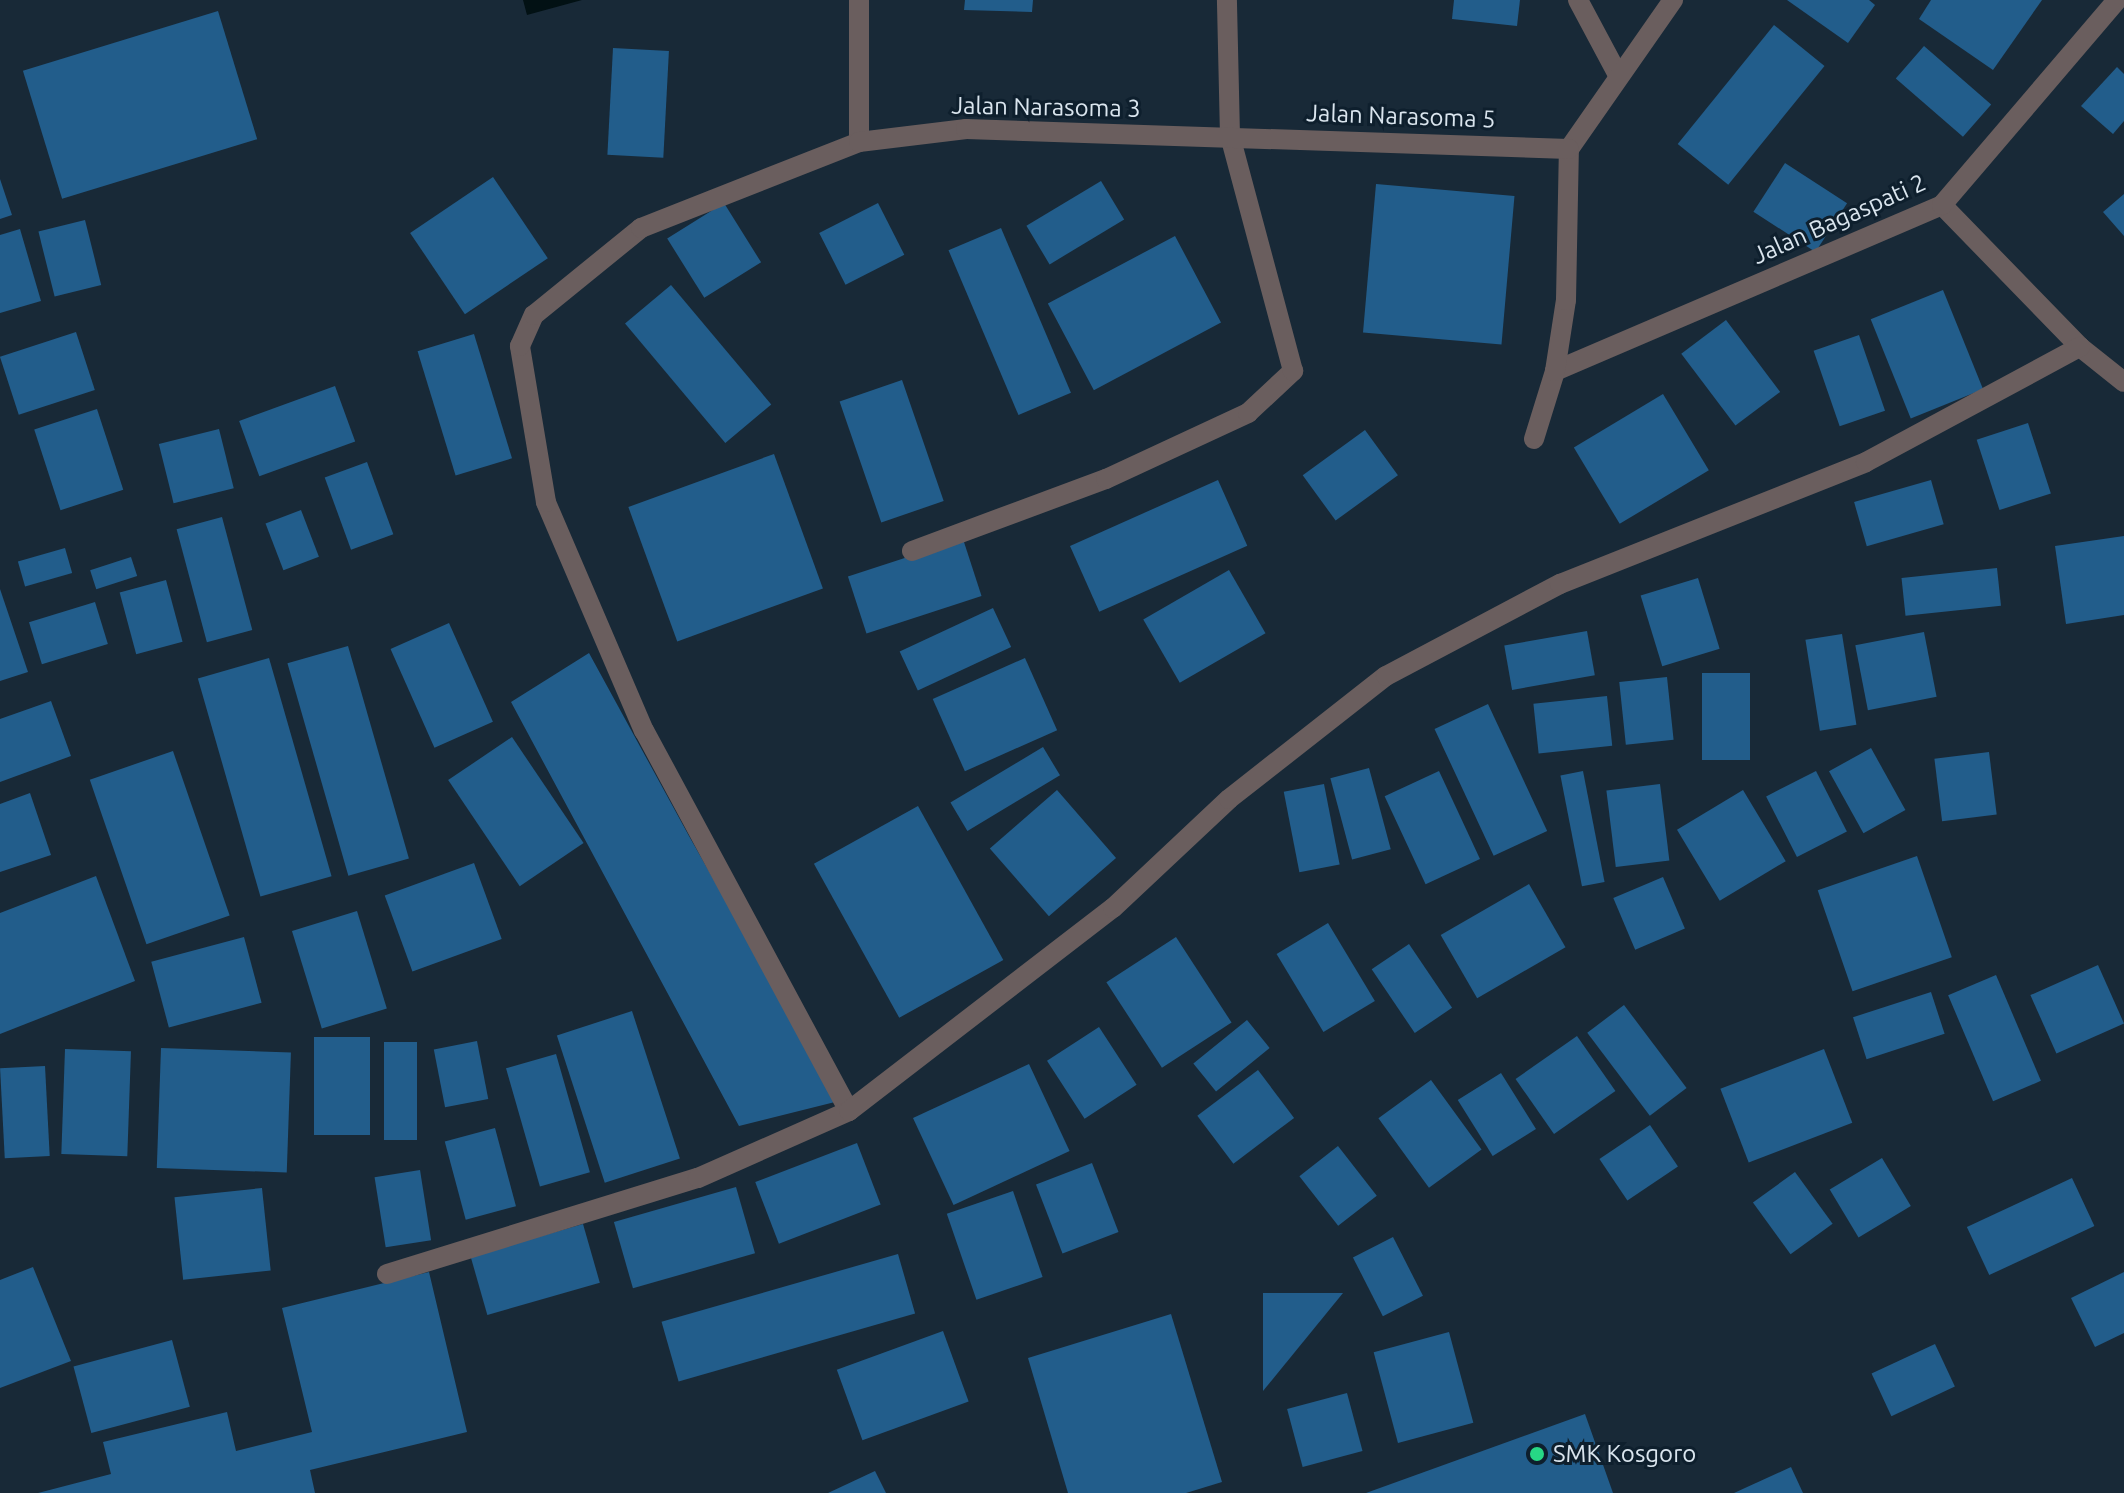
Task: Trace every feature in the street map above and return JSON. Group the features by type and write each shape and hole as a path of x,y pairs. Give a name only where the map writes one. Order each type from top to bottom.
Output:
{"street":[{"path":"859,0 859,142"},
{"path":"912,551 1106,479 1248,413 1285,384 1295,358 1230,136 1227,0"},
{"path":"1578,0 1617,73"},
{"path":"1534,439 1555,371 1571,235 1569,149 1617,73 1673,0"},
{"name":"Jalan Bagaspati 2","path":"1555,371 1942,205 2117,0"},
{"name":"Jalan Narasoma 3","path":"849,1111 623,682 546,502 520,346 534,315 641,228 859,142 966,129 1230,136"},
{"name":"Jalan Narasoma 5","path":"1230,136 1569,149"},
{"path":"1942,205 2080,347 2124,382"},
{"path":"387,1274 698,1178 849,1111 1113,908 1229,799 1386,676 1560,584 1866,462 2080,347"}],"shaded area":[{"path":"523,0 582,0 527,15"}],"building":[{"path":"965,0 1033,0 1032,12 964,10"},
{"path":"1454,0 1520,0 1517,26 1452,19"},
{"path":"1787,0 1869,0 1875,5 1848,43"},
{"path":"1931,0 2042,0 1993,70 1919,19"},
{"path":"218,11 257,139 62,199 23,71"},
{"path":"1774,25 1825,66 1728,185 1678,144"},
{"path":"1924,46 1991,104 1963,137 1896,78"},
{"path":"613,48 669,51 663,158 607,155"},
{"path":"2117,67 2124,74 2124,121 2113,134 2081,106"},
{"path":"1785,163 1847,203 1815,252 1753,212"},
{"path":"493,177 548,258 465,314 410,233"},
{"path":"0,179 12,215 0,219"},
{"path":"1101,181 1124,220 1050,264 1026,226"},
{"path":"1376,184 1514,196 1501,345 1363,332"},
{"path":"2124,194 2124,236 2103,212"},
{"path":"724,203 761,262 704,298 667,239"},
{"path":"878,203 904,255 846,285 819,233"},
{"path":"85,220 101,285 55,297 38,232"},
{"path":"1001,228 1071,393 1018,415 949,250"},
{"path":"20,229 41,301 0,313 0,235"},
{"path":"1175,236 1221,323 1094,390 1048,304"},
{"path":"671,285 771,405 725,443 625,324"},
{"path":"1943,290 1983,389 1911,418 1871,319"},
{"path":"1726,320 1780,392 1735,426 1681,354"},
{"path":"76,332 95,390 19,415 0,357"},
{"path":"474,334 512,458 456,476 418,351"},
{"path":"1859,335 1885,411 1840,426 1814,351"},
{"path":"902,380 944,501 881,523 840,401"},
{"path":"335,386 355,441 259,476 239,421"},
{"path":"1663,394 1709,470 1620,524 1574,448"},
{"path":"97,409 123,490 60,510 34,429"},
{"path":"2028,423 2051,493 2000,510 1977,440"},
{"path":"219,429 234,488 174,503 159,444"},
{"path":"1365,430 1398,475 1336,521 1303,475"},
{"path":"774,454 823,588 677,641 628,507"},
{"path":"367,462 393,534 351,550 325,477"},
{"path":"1218,480 1247,546 1099,612 1070,546"},
{"path":"1931,480 1944,524 1867,546 1854,502"},
{"path":"301,510 319,557 283,570 266,524"},
{"path":"222,517 252,630 207,642 177,529"},
{"path":"2124,536 2124,615 2066,624 2055,546"},
{"path":"963,539 982,596 866,633 848,576"},
{"path":"65,548 72,573 25,586 18,562"},
{"path":"131,557 137,576 96,589 90,570"},
{"path":"1997,568 2001,606 1905,616 1902,578"},
{"path":"1229,570 1266,633 1180,683 1143,620"},
{"path":"1698,578 1720,649 1662,666 1641,596"},
{"path":"166,580 183,642 136,654 120,592"},
{"path":"0,589 28,672 0,681"},
{"path":"95,602 108,644 42,664 29,622"},
{"path":"993,608 1011,647 918,691 900,652"},
{"path":"449,623 493,722 434,748 391,649"},
{"path":"1587,631 1595,675 1512,690 1504,646"},
{"path":"1924,632 1937,697 1868,710 1855,645"},
{"path":"1842,634 1856,725 1820,731 1805,640"},
{"path":"348,646 409,858 348,876 287,663"},
{"path":"589,653 839,1101 739,1126 511,702"},
{"path":"269,658 332,876 260,897 198,678"},
{"path":"1025,658 1057,730 965,771 933,699"},
{"path":"1702,673 1750,673 1750,760 1702,760"},
{"path":"1667,677 1674,740 1626,745 1619,682"},
{"path":"1607,696 1612,746 1539,753 1533,704"},
{"path":"51,701 71,756 0,782 0,719"},
{"path":"1488,704 1547,831 1494,856 1435,729"},
{"path":"512,737 584,843 520,886 448,780"},
{"path":"1043,747 1060,775 967,831 950,803"},
{"path":"1871,748 1905,810 1863,833 1829,771"},
{"path":"173,751 230,916 146,944 90,780"},
{"path":"1989,752 1997,815 1942,821 1934,759"},
{"path":"1369,768 1391,849 1352,859 1330,778"},
{"path":"1439,771 1480,859 1426,884 1385,796"},
{"path":"1583,771 1605,882 1582,886 1560,775"},
{"path":"1816,771 1847,832 1797,857 1766,796"},
{"path":"1324,784 1340,864 1299,872 1284,792"},
{"path":"1660,784 1669,860 1616,867 1606,791"},
{"path":"1057,790 1116,858 1049,916 990,848"},
{"path":"1743,790 1786,861 1720,901 1677,830"},
{"path":"30,793 51,855 0,872 0,804"},
{"path":"918,806 1003,960 899,1018 814,864"},
{"path":"1917,856 1952,957 1853,991 1818,890"},
{"path":"474,863 502,939 412,972 385,895"},
{"path":"96,876 135,981 0,1034 0,913"},
{"path":"1663,877 1685,929 1635,950 1613,898"},
{"path":"1529,884 1566,947 1477,998 1441,935"},
{"path":"357,911 387,1009 322,1028 292,931"},
{"path":"1328,923 1375,1001 1323,1032 1277,954"},
{"path":"244,937 262,1003 169,1028 151,962"},
{"path":"1176,937 1232,1023 1162,1068 1106,982"},
{"path":"1409,944 1452,1008 1415,1033 1372,969"},
{"path":"2098,965 2124,1023 2056,1054 2030,995"},
{"path":"1996,975 2041,1081 1993,1101 1948,995"},
{"path":"1931,992 1945,1034 1867,1059 1853,1017"},
{"path":"1624,1005 1687,1088 1650,1116 1587,1033"},
{"path":"632,1011 680,1158 605,1183 557,1035"},
{"path":"1247,1020 1270,1048 1216,1091 1193,1063"},
{"path":"1099,1027 1137,1085 1085,1119 1047,1061"},
{"path":"1577,1036 1615,1091 1554,1134 1516,1079"},
{"path":"314,1037 370,1037 370,1135 314,1135"},
{"path":"477,1041 488,1099 445,1107 434,1049"},
{"path":"384,1042 417,1042 417,1140 384,1140"},
{"path":"161,1048 291,1053 287,1172 157,1168"},
{"path":"65,1049 131,1051 127,1156 61,1154"},
{"path":"1824,1049 1852,1123 1749,1163 1720,1089"},
{"path":"556,1054 590,1172 540,1187 506,1068"},
{"path":"1029,1064 1070,1151 954,1205 913,1118"},
{"path":"45,1066 50,1156 5,1158 0,1068"},
{"path":"1258,1070 1294,1118 1233,1164 1197,1116"},
{"path":"1501,1073 1536,1129 1493,1156 1458,1100"},
{"path":"1431,1080 1482,1150 1429,1188 1378,1118"},
{"path":"1650,1125 1678,1166 1627,1201 1599,1159"},
{"path":"495,1128 516,1206 466,1220 445,1141"},
{"path":"857,1143 881,1205 779,1244 755,1182"},
{"path":"1338,1146 1377,1196 1338,1226 1299,1176"},
{"path":"1882,1158 1911,1206 1859,1237 1830,1189"},
{"path":"1092,1163 1119,1232 1063,1254 1036,1185"},
{"path":"420,1170 431,1240 386,1247 375,1177"},
{"path":"1795,1172 1833,1224 1791,1254 1753,1203"},
{"path":"2072,1178 2094,1226 1989,1275 1967,1227"},
{"path":"736,1187 755,1253 633,1288 614,1222"},
{"path":"262,1188 271,1271 183,1280 174,1197"},
{"path":"1013,1191 1043,1277 976,1300 947,1214"},
{"path":"583,1224 600,1283 487,1315 471,1256"},
{"path":"1393,1237 1423,1296 1383,1316 1353,1257"},
{"path":"898,1254 915,1314 679,1381 662,1322"},
{"path":"33,1267 71,1361 0,1388 0,1280"},
{"path":"429,1272 467,1432 310,1470 315,1493 38,1493 111,1474 103,1442 227,1412 236,1451 312,1432 282,1308"},
{"path":"2124,1272 2124,1333 2095,1347 2071,1298"},
{"path":"1263,1293 1343,1293 1263,1391"},
{"path":"1171,1314 1222,1482 1186,1493 1068,1493 1028,1358"},
{"path":"943,1331 969,1401 862,1440 837,1370"},
{"path":"1449,1332 1473,1423 1398,1443 1374,1352"},
{"path":"172,1340 190,1407 91,1433 73,1366"},
{"path":"1935,1344 1955,1387 1891,1416 1872,1374"},
{"path":"1347,1393 1363,1451 1303,1467 1287,1409"},
{"name":"SMK Kosgoro","path":"1585,1414 1613,1493 1366,1493"},
{"path":"1791,1467 1803,1493 1734,1493"},
{"path":"875,1471 886,1493 828,1493"}],"place":[{"name":"SMK Kosgoro","path":"1537,1454"}]}
